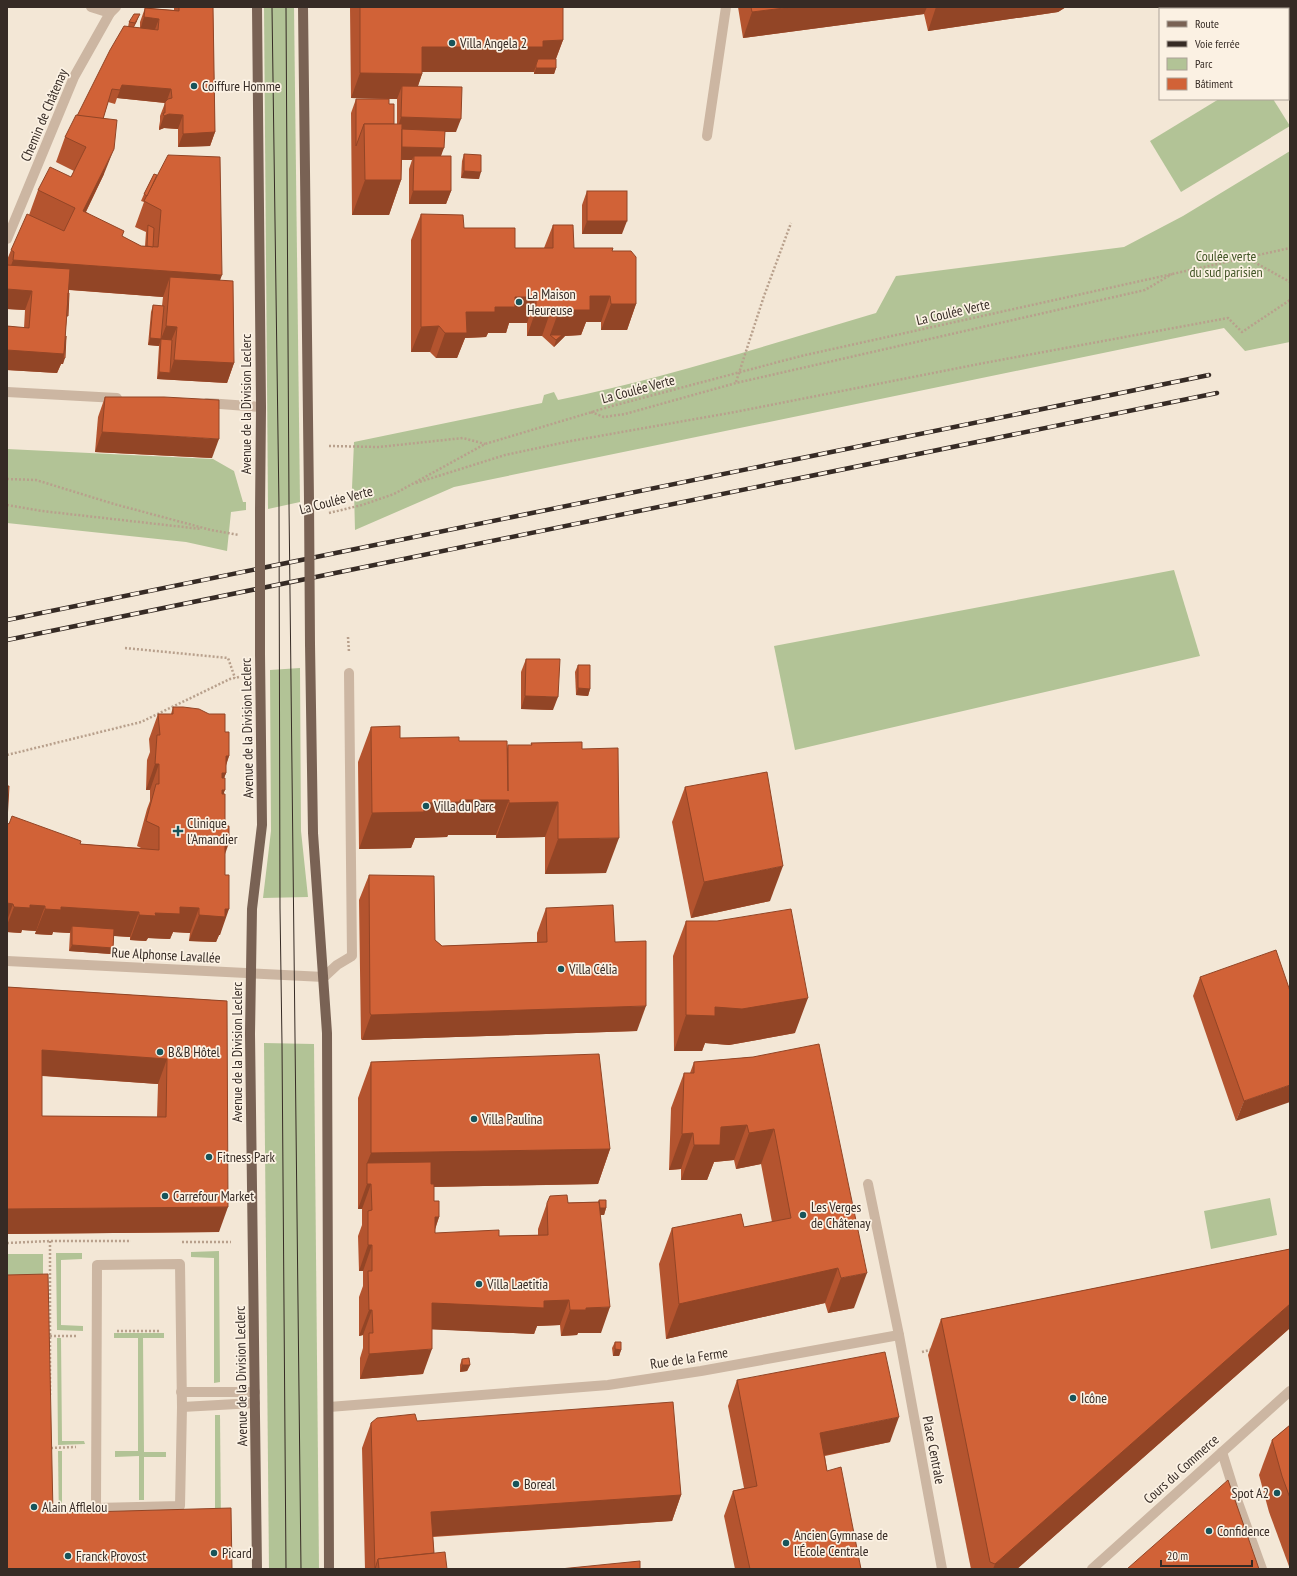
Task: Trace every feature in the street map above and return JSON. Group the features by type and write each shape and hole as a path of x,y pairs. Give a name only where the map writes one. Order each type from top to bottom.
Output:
{"main road":[{"name":"Avenue de la Division Leclerc","path":"257,7 261,407 260,654 262,825 252,909 250,1034 257,1569"},
{"path":"303,7 313,833 324,977 327,1040 329,1569"}],"street":[{"path":"91,7 113,10"},
{"path":"707,136 726,7"},
{"name":"Chemin de Châtenay","path":"7,239 11,221 74,77 113,10"},
{"path":"7,392 126,399"},
{"path":"197,403 261,407"},
{"path":"324,977 337,965 352,956 349,672"},
{"name":"Rue Alphonse Lavallée","path":"7,961 324,977"},
{"path":"868,1184 898,1335"},
{"path":"180,1264 180,1331 182,1407 180,1506 96,1508 97,1265 180,1264"},
{"name":"Rue de la Ferme","path":"329,1407 608,1385 701,1371 898,1335"},
{"name":"Place Centrale","path":"898,1335 942,1569"},
{"name":"Cours du Commerce","path":"1092,1569 1290,1391"},
{"path":"181,1392 255,1392"},
{"path":"182,1407 256,1403"},
{"path":"1222,1452 1236,1497 1262,1569"}],"path":[{"path":"736,383 764,296 791,223"},
{"name":"La Coulée Verte","path":"324,515 394,494 486,444 591,412 801,356 1290,248"},
{"path":"1246,258 1290,282"},
{"path":"591,412 604,417 625,414 736,383 1145,290 1174,273"},
{"path":"410,485 456,469 505,455 571,441 734,412 984,363 1228,318 1242,332 1290,300"},
{"path":"308,445 379,447 463,438 486,444"},
{"path":"7,479 36,480 114,504 211,530"},
{"path":"7,505 42,511 211,530 239,535 247,534"},
{"path":"7,755 141,722 230,679 235,678 228,658 125,648"},
{"path":"50,1336 180,1331"},
{"path":"902,1356 933,1349"}],"green space":[{"path":"264,7 294,7 300,502 268,509"},
{"path":"1217,100 1274,100 1290,126 1181,192 1150,141"},
{"name":"Coulée verte du sud parisien","path":"1290,151 1290,342 1245,351 1224,328 454,487 355,530 354,491 352,488 354,442 542,403 544,395 554,392 558,400 598,391 718,360 876,313 896,276 1124,247 1183,216"},
{"path":"7,449 213,459 234,471 243,502 246,502 246,510 231,512 227,551 186,542 7,523"},
{"path":"1174,570 1200,656 795,750 774,646"},
{"path":"300,668 301,831 308,897 263,898 271,831 270,670"},
{"path":"264,1043 314,1044 319,1569 269,1569"},
{"path":"1270,1198 1277,1235 1211,1249 1204,1211"},
{"path":"219,1251 220,1382 214,1383 214,1258 191,1257 191,1252"},
{"path":"56,1253 82,1253 82,1259 61,1260 61,1325 83,1326 83,1331 57,1330"},
{"path":"7,1254 43,1254 43,1277 7,1277"},
{"path":"114,1333 164,1333 164,1338 143,1338 144,1452 166,1452 166,1457 144,1457 144,1500 139,1500 139,1456 115,1457 115,1451 138,1451 138,1338 114,1338"},
{"path":"57,1338 61,1338 62,1441 84,1441 85,1444 58,1445"},
{"path":"215,1415 220,1415 221,1524 215,1518"},
{"path":"58,1451 62,1451 62,1518 59,1524"}],"building":[{"path":"179,7 213,7 215,132 183,134 183,115 169,114 164,116 163,113 165,113 165,102 172,98 171,89 122,85 120,90 112,89 103,119 77,116 110,50 124,26 158,30 159,19 144,17 145,8 179,11"},
{"name":"Villa Angela 2","path":"360,7 563,7 563,40 543,41 543,47 422,47 422,74 360,73"},
{"path":"751,7 792,7 752,12"},
{"path":"134,14 140,14 135,23 129,22"},
{"path":"538,59 556,59 556,68 536,68"},
{"path":"402,86 462,87 461,119 401,117"},
{"path":"356,99 389,99 389,104 394,104 394,124 364,124 356,146"},
{"path":"76,115 117,120 114,149 83,211 124,231 122,236 141,246 158,247 161,210 144,201 168,155 220,157 222,275 13,260 14,252 11,250 27,214 64,231 75,208 38,190 50,167 71,177 86,147 65,137"},
{"path":"364,124 402,124 401,180 365,180"},
{"path":"402,129 445,131 444,148 402,147"},
{"path":"464,154 481,155 481,172 464,171"},
{"path":"414,156 451,156 451,191 413,191"},
{"path":"154,174 157,175 147,196 144,194"},
{"path":"587,191 627,191 627,221 587,221"},
{"name":"La Maison Heureuse","path":"421,214 463,215 464,228 515,228 515,248 553,248 553,225 573,225 574,248 613,248 612,251 631,251 636,257 636,304 611,304 610,296 590,296 590,310 574,310 569,316 557,316 551,310 536,310 536,297 515,297 515,307 495,307 495,312 466,312 467,333 445,333 439,326 421,327"},
{"path":"148,225 154,228 153,247 147,246"},
{"path":"7,265 70,269 64,354 7,350 7,326 29,328 32,291 7,289"},
{"path":"170,277 233,281 234,363 174,360 177,327 166,326"},
{"path":"68,293 69,293 67,316"},
{"path":"153,305 164,306 161,339 150,338"},
{"path":"550,335 562,335 556,340"},
{"path":"66,336 65,358 63,358 64,354"},
{"path":"161,339 172,340 170,373 159,372"},
{"path":"105,397 164,397 219,400 219,439 102,432"},
{"path":"526,659 560,659 558,697 525,696"},
{"path":"578,665 590,665 590,689 578,688"},
{"name":"Clinique l'Amandier","path":"173,707 199,709 209,714 225,714 225,732 229,732 229,756 226,756 226,773 222,773 222,778 225,778 225,790 222,790 222,794 225,794 225,826 229,826 229,843 225,843 225,875 229,875 229,909 225,909 225,917 199,915 199,908 180,907 180,914 155,913 156,916 139,915 139,912 61,907 61,910 45,909 45,906 30,905 30,908 14,907 13,904 7,903 7,823 9,824 12,816 81,841 80,844 159,850 159,827 146,821 156,784 159,784 159,764 155,764 157,735 160,735 158,714 173,714"},
{"path":"400,726 400,738 459,737 459,741 507,741 508,791 508,745 582,742 582,749 618,748 619,838 558,839 558,802 509,803 509,800 460,800 460,802 424,803 424,812 372,813 371,727"},
{"path":"767,772 783,866 704,882 685,787"},
{"path":"7,786 9,786 7,821"},
{"name":"Villa Célia","path":"369,875 434,876 435,940 442,946 547,942 546,908 613,905 615,942 646,941 646,1006 371,1015"},
{"path":"791,909 808,998 742,1009 715,1007 715,1016 686,1015 686,921 717,921"},
{"path":"72,926 114,929 113,948 72,945"},
{"path":"1276,950 1290,991 1290,1085 1244,1101 1200,977"},
{"path":"7,987 227,1001 228,1207 7,1209","holes":["42,1050 167,1059 166,1117 42,1116"]},
{"path":"819,1044 867,1273 841,1278 838,1268 679,1304 672,1228 741,1214 744,1227 791,1218 774,1129 749,1133 747,1125 721,1127 720,1145 694,1145 693,1133 682,1134 684,1073 694,1073 694,1062 753,1057"},
{"path":"599,1054 610,1149 371,1153 371,1062"},
{"name":"Villa Laetitia","path":"431,1162 431,1184 434,1184 434,1201 439,1201 439,1217 435,1217 435,1233 499,1230 499,1236 548,1235 547,1203 550,1196 567,1195 568,1203 599,1202 610,1307 570,1310 569,1300 544,1301 544,1308 432,1303 432,1349 369,1354 369,1333 373,1333 372,1310 369,1310 368,1271 372,1271 372,1245 368,1245 368,1211 372,1210 371,1184 367,1184 367,1163"},
{"path":"599,1200 606,1200 606,1208 600,1208"},
{"name":"Icône","path":"1290,1249 1290,1304 995,1564 990,1562 941,1319"},
{"path":"48,1274 53,1513 231,1508 232,1569 7,1569 7,1275"},
{"path":"615,1342 621,1342 621,1350 615,1349"},
{"path":"885,1352 899,1417 820,1433 827,1471 841,1467 861,1569 750,1569 733,1491 757,1486 737,1380"},
{"path":"469,1358 470,1365 462,1365 462,1359"},
{"name":"Boreal","path":"673,1402 681,1495 431,1512 434,1553 378,1559 375,1569 371,1423 377,1418 415,1414 417,1421"},
{"path":"1290,1425 1290,1498 1272,1440"},
{"path":"1228,1480 1259,1569 1127,1569"},
{"path":"445,1552 447,1569 379,1569 378,1559"},
{"path":"640,1561 640,1569 560,1569"}],"tram line":[{"path":"272,7 279,507 280,908 286,1569"},
{"path":"286,7 289,504 301,1569"}],"railway":[{"path":"7,620 1209,375"},
{"path":"7,640 1217,393"}],"place":[{"name":"Villa Angela 2","path":"452,43"},
{"name":"Coiffure Homme","path":"194,86"},
{"name":"La Maison Heureuse","path":"519,302"},
{"name":"Villa du Parc","path":"426,806"},
{"name":"Clinique l'Amandier","path":"178,831"},
{"name":"Villa Célia","path":"561,969"},
{"name":"B&B Hôtel","path":"160,1052"},
{"name":"Villa Paulina","path":"474,1119"},
{"name":"Fitness Park","path":"209,1157"},
{"name":"Carrefour Market","path":"165,1196"},
{"name":"Les Verges de Châtenay","path":"803,1215"},
{"name":"Villa Laetitia","path":"479,1284"},
{"name":"Icône","path":"1073,1398"},
{"name":"Boreal","path":"516,1484"},
{"name":"Spot A2","path":"1277,1493"},
{"name":"Alain Afflelou","path":"34,1507"},
{"name":"Confidence","path":"1209,1531"},
{"name":"Ancien Gymnase de l’École Centrale","path":"786,1543"},
{"name":"Picard","path":"214,1553"},
{"name":"Franck Provost","path":"68,1556"}]}
